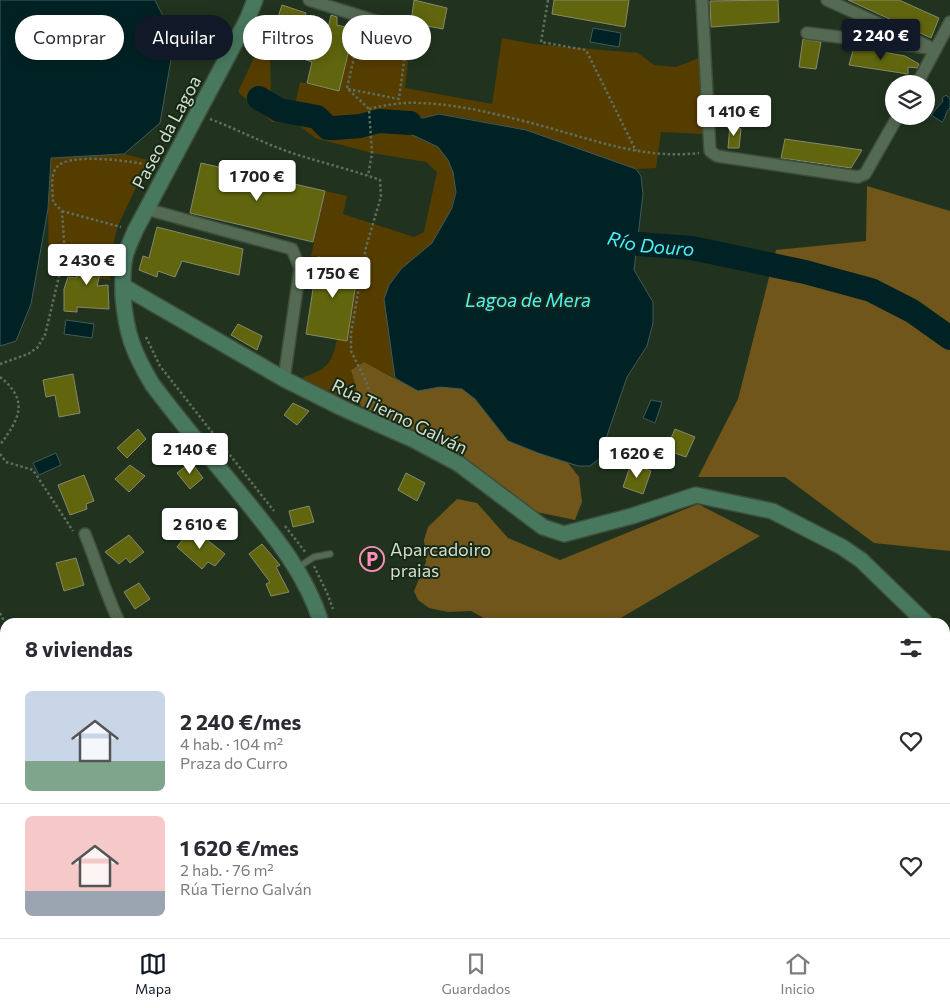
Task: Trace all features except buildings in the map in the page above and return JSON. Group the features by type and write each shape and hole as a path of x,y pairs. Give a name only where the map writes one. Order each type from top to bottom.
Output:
{"street":[{"name":"Paseo da Lagoa","path":"255,0 247,20 135,231 125,257 123,286 125,321 130,341 138,360 152,384 274,535 297,568 319,618"},
{"path":"308,0 357,15"},
{"path":"702,0 710,151 717,156 858,177 865,174 893,125"},
{"path":"827,0 936,50"},
{"path":"922,75 950,22"},
{"path":"808,33 936,50"},
{"path":"146,209 292,250 300,268 284,379"},
{"name":"Rúa Tierno Galván","path":"123,286 284,379 342,408 389,428 459,464 543,527 564,534 632,516 696,496 772,511 842,547 861,560 920,618"},
{"path":"85,534 99,569 106,595 118,618"}],"lane":[{"path":"297,568 310,559 330,554"}],"path":[{"path":"548,0 541,42 586,50 636,151"},
{"path":"347,88 353,60"},
{"path":"398,104 405,60"},
{"path":"347,88 398,98"},
{"path":"347,88 370,109 372,152 368,176"},
{"path":"370,109 417,103 457,107 534,124 592,141 636,151 655,154 681,154 710,151"},
{"path":"210,119 281,149 380,180 381,196 366,247 351,333 351,351 366,381 375,408 389,428"},
{"path":"122,228 62,211 53,202 53,172 57,166 64,162 93,159 124,160 156,166"},
{"path":"0,364 28,354 37,348 45,335 62,264 64,240 62,211"},
{"path":"145,335 160,366 278,516"},
{"path":"0,376 12,387 19,408 18,416 12,429 0,445"},
{"path":"0,454 6,462 33,470 78,539 85,534"},
{"path":"284,524 310,559 327,593 335,615"}],"shaded area":[{"path":"502,38 534,44 638,53 654,65 676,67 699,58 703,134 661,132 656,168 636,169 526,130 465,118 439,114 423,118 406,116 379,125 411,134 439,148 448,159 455,183 452,207 440,231 433,242 422,253 401,269 394,363 395,378 364,362 351,370 361,406 300,379 322,369 330,362 337,339 347,340 359,263 311,256 325,191 347,196 343,214 414,237 424,232 437,172 426,162 372,153 315,138 297,124 272,122 238,92 253,60 270,60 271,95 295,105 300,82 339,91 346,60 408,60 405,88 492,104"},
{"path":"124,154 149,160 117,228 111,255 110,280 49,272 48,209 51,157"},
{"path":"867,186 950,211 950,551 874,543 785,477 698,477 738,399 776,250 866,241"},
{"path":"364,362 418,391 440,387 462,389 475,399 508,441 568,463 579,477 582,502 575,520 522,509 434,442 361,406 351,370"},
{"path":"457,499 477,503 508,538 560,560 698,504 760,536 621,618 484,618 471,611 448,612 429,608 418,600 414,591 426,562 424,540 428,527"}],"water":[{"path":"0,0 155,0 162,15 134,15 134,60 171,60 160,123 124,154 51,158 48,209 31,304 16,341 0,346"},
{"path":"593,28 621,33 619,47 590,42"},
{"path":"946,95 950,99 950,108 942,122 935,118 935,110 943,101 942,98"},
{"name":"Lagoa de Mera","path":"439,114 526,130 636,169 641,176 643,194 634,270 653,302 653,323 647,346 627,377 599,459 590,466 578,466 508,441 475,399 462,389 440,387 418,391 395,378 384,299 389,285 401,269 432,243 452,208 456,192 453,172 448,160 438,147 398,128 379,125 378,118 390,116 423,118"},
{"path":"66,320 94,324 92,338 64,334"},
{"path":"651,400 662,402 655,423 643,418"},
{"path":"56,453 61,465 39,475 33,463"}],"waterway":[{"name":"Río Douro","path":"259,98 279,110 317,117 328,128 360,126 379,121 410,123"},
{"name":"Río Douro","path":"607,236 638,244 692,248 805,272 871,290 912,311 950,338"}],"place":[{"name":"Aparcadoiro praias","path":"372,559"}]}
